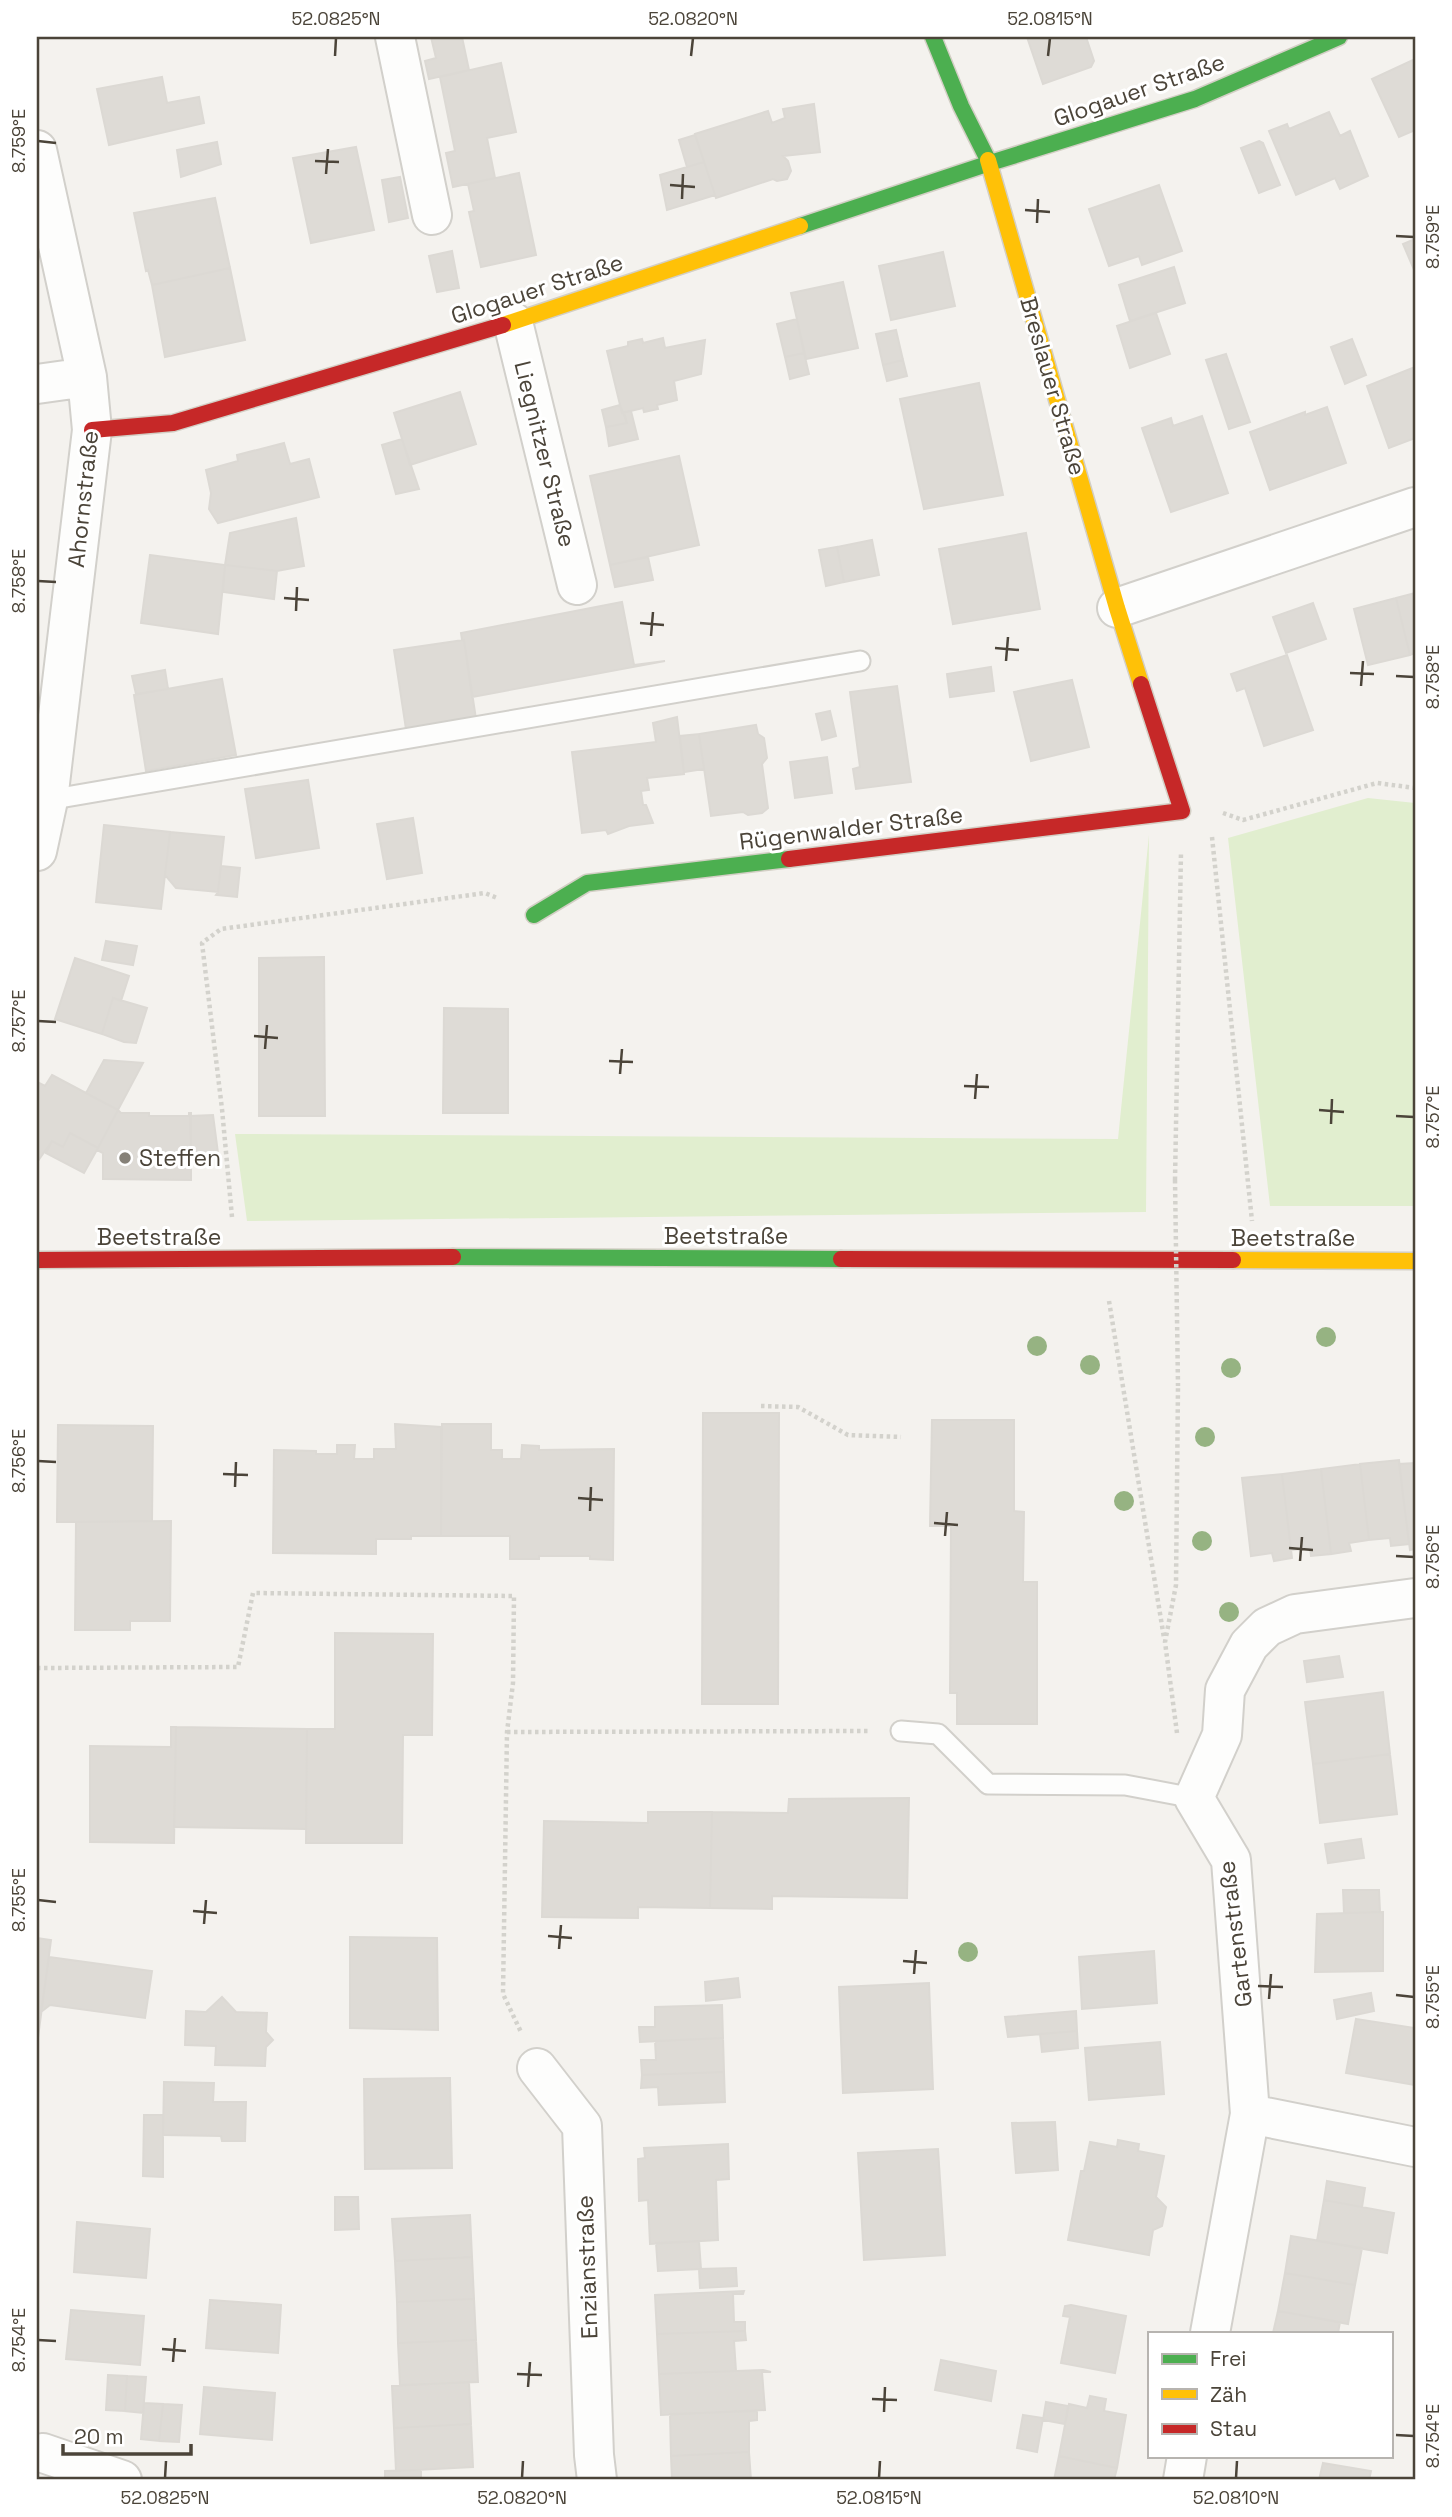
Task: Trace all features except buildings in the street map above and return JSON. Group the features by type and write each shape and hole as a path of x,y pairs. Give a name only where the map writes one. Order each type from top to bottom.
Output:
{"street":[{"path":"395,37 432,215"},
{"path":"933,37 961,106 989,163"},
{"name":"Glogauer Straße","path":"92,430 173,423 513,322 989,163 1195,99 1339,37"},
{"name":"Ahornstraße","path":"37,150 87,377 92,430 48,800 37,851"},
{"name":"Breslauer Straße","path":"989,163 1117,608 1182,811"},
{"name":"Liegnitzer Straße","path":"513,322 577,585"},
{"path":"37,384 87,377"},
{"path":"1117,608 1415,507"},
{"name":"Rügenwalder Straße","path":"534,915 587,883 1182,811"},
{"name":"Beetstraße","path":"37,1260 514,1257 1415,1261"},
{"path":"1194,1798 1222,1735 1225,1690 1248,1645 1267,1627 1295,1614 1415,1598"},
{"name":"Gartenstraße","path":"1194,1798 1231,1860 1250,2114 1210,2332"},
{"name":"Enzianstraße","path":"537,2068 582,2126 597,2480"},
{"path":"1250,2114 1415,2147"},
{"path":"43,2453 122,2480"},
{"path":"1183,2480 1187,2458"}],"lane":[{"path":"48,800 860,661"},
{"path":"901,1731 938,1734 988,1784 1125,1785 1194,1798"}],"path":[{"path":"1165,1642 1176,1585 1178,1386 1175,1180 1182,811 1209,808 1243,820 1377,783 1415,788"},
{"path":"1209,808 1256,1260"},
{"path":"236,1260 222,1109 202,943 221,929 485,893 534,915"},
{"path":"1102,1261 1165,1642 1176,1728 1194,1798"},
{"path":"761,1406 798,1406 848,1436 901,1437"},
{"path":"37,1668 238,1667 253,1593 514,1596 513,1682 507,1732 503,1994 537,2068"},
{"path":"507,1732 901,1731"}],"green space":[{"path":"1368,798 1415,803 1415,1206 1270,1206 1228,838"},
{"path":"1149,835 1146,1212 247,1221 235,1134 1118,1139"}],"traffic: fast":[{"path":"933,37 961,106 988,160"},
{"path":"800,226 1195,99 1339,37"},
{"path":"534,915 587,883 789,859"},
{"path":"453,1257 841,1259"}],"traffic: slow":[{"path":"988,160 1141,684"},
{"path":"503,325 800,226"},
{"path":"1233,1260 1415,1261"}],"traffic: jam":[{"path":"92,430 173,423 503,325"},
{"path":"789,859 1182,811 1141,684"},
{"path":"37,1260 453,1257"},
{"path":"841,1259 1233,1260"}],"place":[{"name":"Steffen","path":"125,1158"}]}
